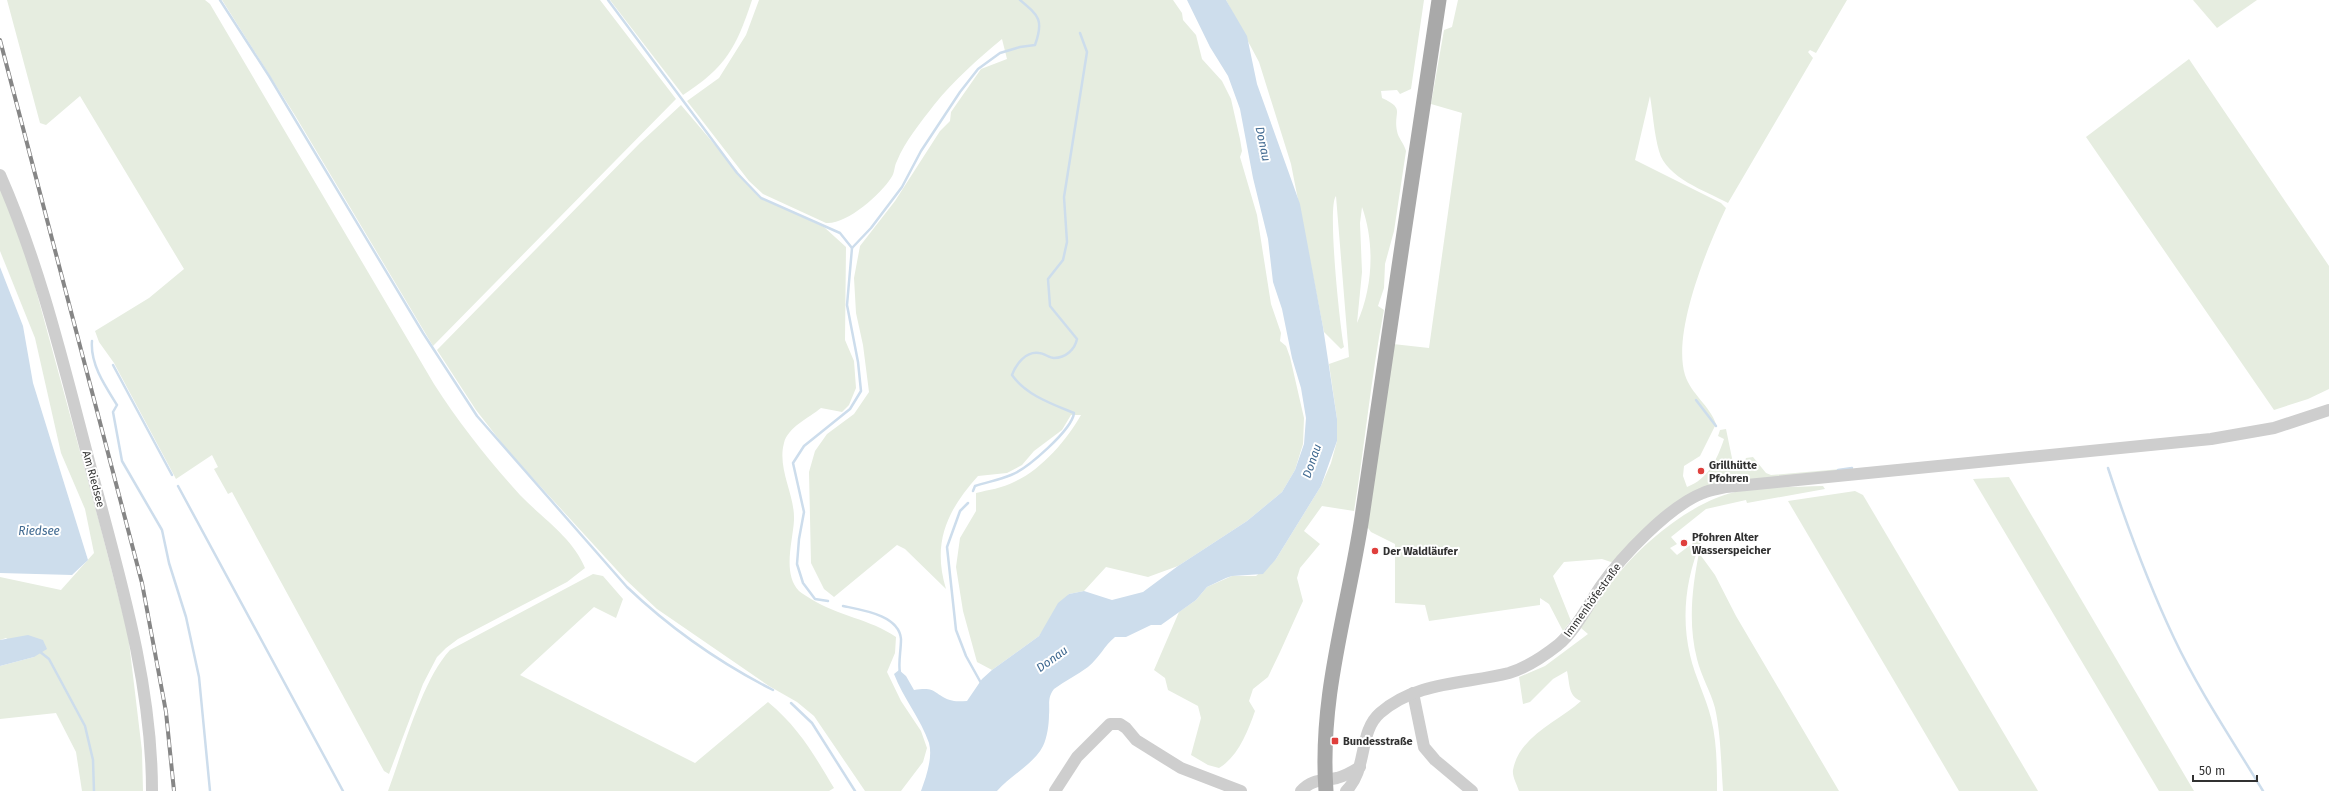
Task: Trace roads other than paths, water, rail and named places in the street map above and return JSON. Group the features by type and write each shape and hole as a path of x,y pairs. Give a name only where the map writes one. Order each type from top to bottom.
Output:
{"main road":[{"path":"1329,784 1323,741 1333,660 1361,519 1439,0"}],"street":[{"name":"Am Riedsee","path":"0,175 16,212 40,282 127,604 142,677 152,752 152,791"},
{"name":"Immenhöfestraße","path":"1346,791 1357,778 1372,722 1380,713 1396,701 1413,693 1452,682 1510,672 1537,660 1560,644 1621,560 1662,521 1702,493 1726,487 1759,485 2211,439 2274,428 2329,410"},
{"path":"1413,693 1424,748 1465,789"},
{"path":"1055,791 1078,757 1110,724 1120,724 1126,728 1136,740 1181,768 1241,791"},
{"path":"1301,791 1314,782 1329,784 1360,767"}],"water":[{"name":"Donau","path":"1187,0 1226,0 1247,36 1257,84 1300,204 1323,327 1337,419 1337,441 1321,486 1276,559 1263,574 1232,576 1226,578 1207,587 1196,600 1161,625 1151,625 1126,637 1115,637 1088,667 1054,689 1050,699 1048,727 1043,746 1028,764 997,791 921,791 930,761 929,743 926,734 902,692 894,674 899,670 906,676 914,690 927,689 934,691 952,701 967,701 982,679 1039,636 1058,603 1069,594 1084,591 1112,600 1143,592 1178,566 1247,521 1282,492 1295,470 1304,444 1306,418 1301,388 1292,358 1282,309 1273,282 1268,239 1253,178 1240,109 1228,76 1210,47"},
{"name":"Riedsee","path":"0,267 23,326 33,383 88,560 72,575 0,573"},
{"path":"28,635 43,640 47,649 34,657 0,666 0,640"}],"waterway":[{"path":"220,0 269,76 423,333 477,416 627,587 643,602 696,644 753,680 773,690"},
{"path":"608,0 737,173 761,198 840,233 852,248"},
{"path":"828,601 815,599 803,583 797,564 799,539 804,512 793,463 804,446 850,409 861,391 858,362 847,305 852,248 871,228 902,187 921,151 960,92 978,69 1000,53 1020,47 1035,45 1039,30 1038,19 1032,10 1020,0"},
{"path":"973,491 975,486 1011,475 1027,465 1057,439 1066,429 1074,413 1040,398 1024,388 1012,375 1016,367 1026,356 1034,353 1041,353 1052,358 1058,358 1066,355 1072,349 1077,339 1050,306 1048,279 1063,260 1067,242 1064,197 1087,52 1080,33"},
{"path":"92,341 93,358 99,374 117,405 113,412 122,461 162,530 169,563 186,617 199,677 210,791"},
{"path":"113,365 172,475"},
{"path":"1696,400 1716,426"},
{"path":"1838,470 1852,468"},
{"path":"2108,468 2138,554 2174,638 2205,697 2263,791"},
{"path":"178,486 343,791"},
{"path":"968,503 960,511 947,547 956,630 966,656 981,683"},
{"path":"843,606 860,609 878,615 894,624 899,631 901,639 899,665 900,673"},
{"path":"39,651 49,659 85,726 93,760 94,791"},
{"path":"791,703 812,723 855,791"}],"railway":[{"path":"0,40 142,583 166,712 174,791"}],"place":[{"name":"Grillhütte Pfohren","path":"1701,471"},
{"name":"Pfohren Alter Wasserspeicher","path":"1684,543"},
{"name":"Der Waldläufer","path":"1375,551"},
{"name":"Bundesstraße","path":"1335,741"}]}
